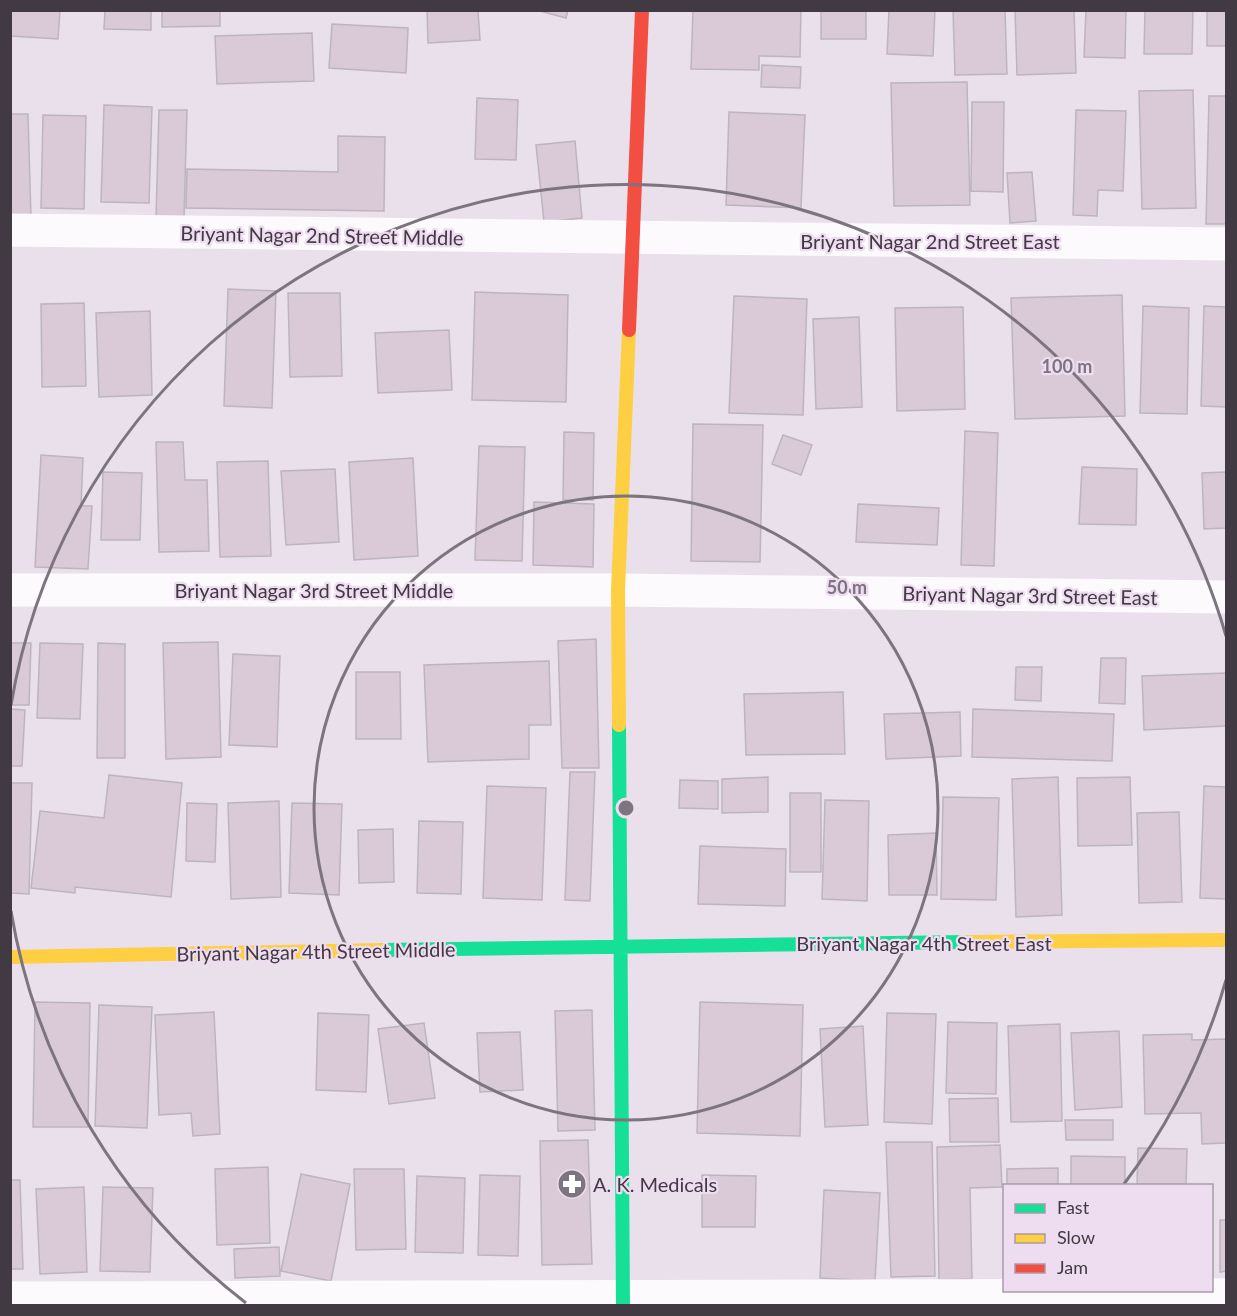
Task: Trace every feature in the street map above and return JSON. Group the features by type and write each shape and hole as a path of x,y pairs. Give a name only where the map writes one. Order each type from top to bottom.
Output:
{"street":[{"path":"623,1301 618,590 642,10"},
{"name":"Briyant Nagar 2nd Street Middle","path":"10,230 634,239"},
{"name":"Briyant Nagar 2nd Street East","path":"634,239 1227,244"},
{"name":"Briyant Nagar 3rd Street Middle","path":"10,590 618,590"},
{"name":"Briyant Nagar 3rd Street East","path":"618,590 1227,597"},
{"name":"Briyant Nagar 4th Street East","path":"621,945 1227,940"},
{"name":"Briyant Nagar 4th Street Middle","path":"10,957 621,945"},
{"path":"10,1298 623,1301 1227,1295"}],"building":[{"path":"10,10 60,10 58,39 10,36"},
{"path":"105,10 151,10 151,30 104,29"},
{"path":"162,10 220,10 220,26 162,27"},
{"path":"427,10 478,10 480,40 428,43"},
{"path":"536,10 568,10 566,18"},
{"path":"693,10 801,10 800,57 759,56 759,70 691,69"},
{"path":"821,10 866,10 866,39 821,39"},
{"path":"889,10 935,10 933,56 887,54"},
{"path":"953,10 1005,10 1007,74 955,75"},
{"path":"1015,10 1074,10 1076,73 1017,75"},
{"path":"1086,10 1126,10 1125,58 1084,57"},
{"path":"1145,10 1193,10 1192,54 1144,54"},
{"path":"1207,10 1226,10 1226,46 1207,46"},
{"path":"332,24 408,28 406,73 329,68"},
{"path":"312,33 314,81 217,84 215,36"},
{"path":"762,65 801,67 800,88 761,87"},
{"path":"967,82 970,205 894,206 891,83"},
{"path":"1193,90 1196,208 1142,209 1139,91"},
{"path":"1209,96 1226,96 1226,224 1206,224"},
{"path":"477,98 518,100 516,160 475,159"},
{"path":"972,102 1004,102 1003,192 971,191"},
{"path":"104,105 152,107 149,203 101,202"},
{"path":"159,110 187,110 184,218 156,217"},
{"path":"1076,110 1126,111 1123,191 1098,190 1097,216 1073,215"},
{"path":"729,112 805,115 801,208 726,205"},
{"path":"10,114 28,114 31,218 10,219"},
{"path":"43,115 86,116 84,209 41,208"},
{"path":"338,136 385,137 384,211 186,208 187,169 338,172"},
{"path":"575,141 582,218 544,222 536,145"},
{"path":"1032,172 1036,221 1010,223 1007,173"},
{"path":"228,289 276,291 272,408 224,406"},
{"path":"475,292 568,295 566,402 472,400"},
{"path":"288,293 340,293 342,376 290,377"},
{"path":"1122,295 1125,416 1015,419 1011,298"},
{"path":"734,296 807,299 803,415 729,413"},
{"path":"84,303 86,386 42,387 41,304"},
{"path":"1143,306 1189,308 1187,414 1140,413"},
{"path":"1204,306 1226,307 1226,407 1201,406"},
{"path":"963,307 965,409 897,411 895,308"},
{"path":"150,311 152,395 99,397 96,313"},
{"path":"859,317 862,407 816,409 813,319"},
{"path":"449,330 452,390 378,393 375,333"},
{"path":"693,424 763,425 760,562 691,561"},
{"path":"965,431 998,433 994,566 961,565"},
{"path":"564,432 594,433 593,500 563,500"},
{"path":"783,435 812,445 801,475 772,464"},
{"path":"156,442 183,442 185,480 207,480 209,551 159,552"},
{"path":"479,446 525,447 522,561 475,560"},
{"path":"41,455 83,458 81,506 92,506 88,569 35,567"},
{"path":"413,458 418,556 354,560 349,462"},
{"path":"268,461 271,556 220,557 217,462"},
{"path":"1082,467 1137,469 1136,525 1079,524"},
{"path":"335,469 339,542 286,545 281,471"},
{"path":"103,472 142,473 140,540 101,540"},
{"path":"1226,472 1226,528 1204,529 1202,473"},
{"path":"534,502 594,504 593,567 533,565"},
{"path":"858,504 939,508 937,545 856,542"},
{"path":"596,639 599,768 562,768 558,641"},
{"path":"218,642 221,757 166,759 163,643"},
{"path":"10,643 31,643 29,705 10,705"},
{"path":"40,643 83,644 80,719 37,718"},
{"path":"98,643 125,644 125,758 97,758"},
{"path":"233,654 280,656 277,747 229,745"},
{"path":"1101,658 1126,658 1125,704 1099,703"},
{"path":"549,661 551,725 529,725 529,759 428,762 424,665"},
{"path":"1016,667 1042,667 1041,701 1015,700"},
{"path":"356,672 400,672 401,739 356,739"},
{"path":"1226,673 1226,726 1144,730 1142,676"},
{"path":"843,692 845,754 746,755 744,694"},
{"path":"10,709 25,710 22,766 10,766"},
{"path":"973,709 1114,714 1112,761 972,757"},
{"path":"960,712 961,756 886,759 884,714"},
{"path":"570,772 595,772 590,901 565,900"},
{"path":"109,775 182,783 171,897 75,887 75,893 31,888 40,811 104,818"},
{"path":"768,777 768,812 722,813 722,779"},
{"path":"1058,777 1062,915 1016,917 1012,779"},
{"path":"1130,777 1132,845 1078,846 1077,778"},
{"path":"680,780 718,781 718,809 679,808"},
{"path":"10,783 32,783 29,894 10,893"},
{"path":"487,786 546,788 542,900 483,898"},
{"path":"1204,786 1226,787 1226,899 1200,898"},
{"path":"790,793 821,793 821,872 790,872"},
{"path":"943,797 999,798 996,900 941,899"},
{"path":"825,800 869,801 867,901 822,899"},
{"path":"279,801 281,897 231,899 228,803"},
{"path":"187,803 217,804 215,862 186,861"},
{"path":"292,803 342,804 339,895 289,893"},
{"path":"1179,812 1182,902 1139,903 1137,813"},
{"path":"419,821 463,822 461,894 417,893"},
{"path":"393,829 394,882 359,883 358,830"},
{"path":"936,833 937,895 889,895 888,835"},
{"path":"700,846 786,849 785,906 698,904"},
{"path":"35,1002 90,1003 88,1127 33,1127"},
{"path":"700,1002 803,1005 800,1136 697,1133"},
{"path":"99,1005 152,1007 147,1128 95,1126"},
{"path":"592,1010 595,1130 558,1131 555,1011"},
{"path":"214,1012 220,1134 193,1136 191,1113 159,1115 155,1015"},
{"path":"318,1013 369,1015 366,1092 316,1090"},
{"path":"887,1013 936,1014 932,1124 884,1122"},
{"path":"948,1022 997,1023 996,1094 946,1093"},
{"path":"424,1023 435,1098 389,1104 378,1029"},
{"path":"1060,1024 1062,1121 1011,1122 1008,1026"},
{"path":"863,1026 868,1125 825,1127 820,1029"},
{"path":"1119,1031 1122,1107 1075,1110 1071,1033"},
{"path":"520,1032 523,1090 480,1092 477,1033"},
{"path":"1192,1034 1192,1040 1226,1039 1226,1143 1202,1144 1201,1113 1145,1114 1143,1035"},
{"path":"998,1098 999,1142 950,1142 949,1099"},
{"path":"1065,1120 1113,1120 1113,1140 1066,1140"},
{"path":"588,1140 592,1264 542,1265 540,1141"},
{"path":"886,1142 932,1142 935,1276 891,1277"},
{"path":"1000,1145 1002,1187 970,1188 972,1279 939,1280 937,1147"},
{"path":"1138,1148 1187,1149 1186,1184 1137,1184"},
{"path":"1071,1156 1125,1157 1125,1184 1071,1184"},
{"path":"268,1167 270,1243 217,1245 215,1169"},
{"path":"1058,1168 1058,1184 1007,1184 1007,1169"},
{"path":"354,1169 404,1169 406,1249 356,1250"},
{"path":"301,1174 350,1184 331,1281 281,1271"},
{"path":"480,1175 520,1176 518,1256 478,1255"},
{"path":"702,1175 756,1176 755,1227 702,1227"},
{"path":"417,1176 465,1178 463,1253 415,1252"},
{"path":"10,1180 20,1180 23,1269 10,1269"},
{"path":"84,1187 87,1272 40,1274 36,1189"},
{"path":"103,1187 153,1188 150,1272 100,1271"},
{"path":"824,1190 880,1193 875,1281 820,1278"},
{"path":"1220,1220 1226,1220 1226,1271 1220,1272"},
{"path":"279,1247 280,1276 235,1278 234,1249"}],"traffic: fast":[{"path":"619,725 623,1306"},
{"path":"381,950 967,942"}],"traffic: slow":[{"path":"619,725 618,590 629,330"},
{"path":"967,942 1226,940"},
{"path":"10,957 381,950"}],"traffic: jam":[{"path":"629,330 642,10"}],"place":[{"name":"A. K. Medicals","path":"572,1184"}]}
